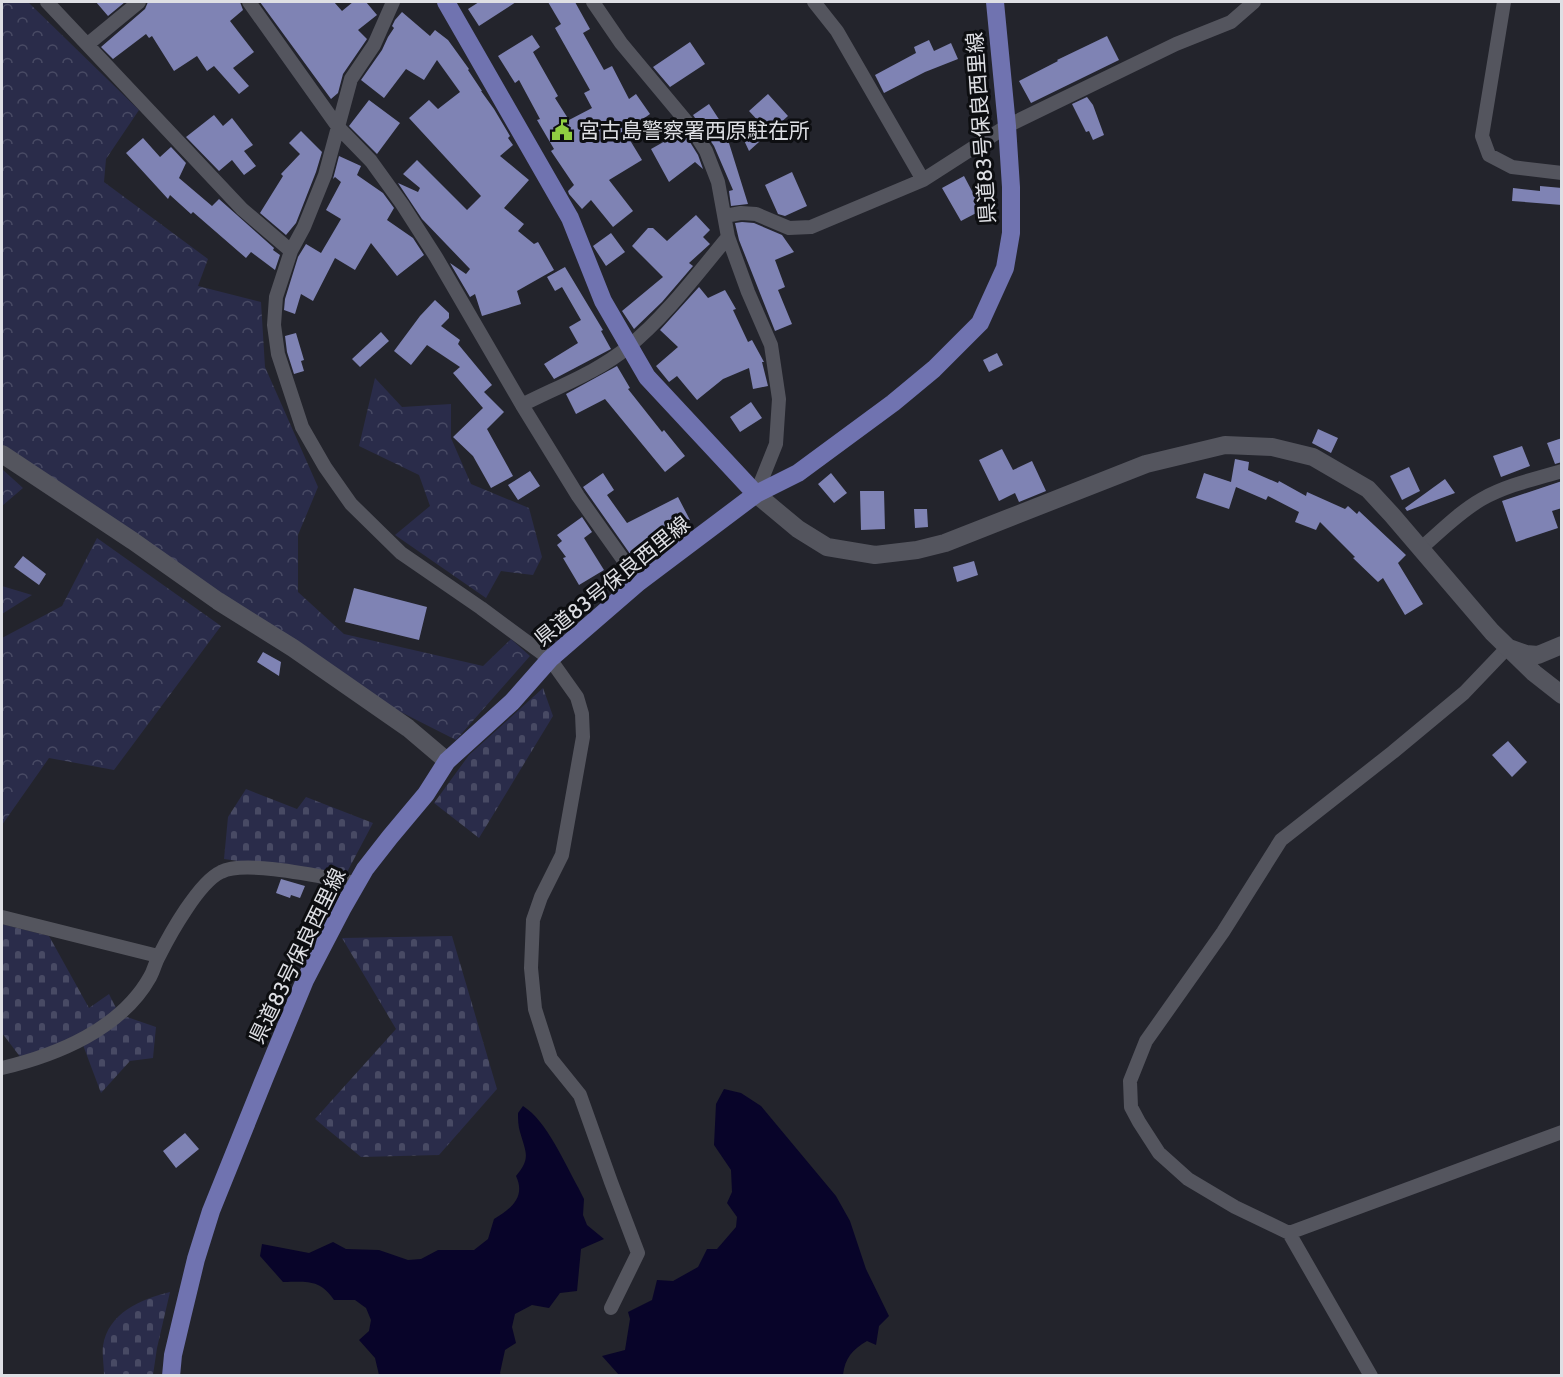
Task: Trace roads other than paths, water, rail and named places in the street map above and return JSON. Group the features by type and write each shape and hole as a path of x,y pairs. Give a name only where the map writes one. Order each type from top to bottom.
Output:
{"main road":[{"path":"446,2 570,218 603,301 647,377 756,494"},
{"name":"県道83号保良西里線","path":"171,1376 173,1355 196,1259 211,1211 305,980 365,868 426,794 447,761 512,702 550,659 639,582 756,494 798,472 893,403 934,369 980,323 1005,268 1011,233 1007,126 995,2"}],"street":[{"path":"47,2 242,209 291,251"},
{"path":"88,44 139,2"},
{"path":"249,2 338,127 371,161 402,204 578,496 639,582"},
{"path":"393,2 374,45 351,79 325,176 304,227 291,251 276,297 274,325 278,354 302,427 325,467 351,504 401,553 550,659 577,697 582,714 583,737 562,855 532,921 531,968 535,1009 551,1059 580,1095 638,1253 611,1308"},
{"path":"594,2 621,43 670,100 706,151 718,182 728,237 747,292 771,345 779,399 776,444 756,494 798,529 827,547 875,555 917,550 945,543 1146,464 1225,445 1272,447 1314,457 1368,489 1492,632 1534,673 1562,695"},
{"path":"814,2 837,31 923,180"},
{"path":"725,216 741,213 756,214 789,228 811,227 923,180 1007,126 1176,44 1231,22 1254,2"},
{"path":"1504,2 1482,136 1489,155 1512,167 1562,173"},
{"path":"522,405 599,366 629,346 669,306 728,237"},
{"path":"2,454 293,648 408,728 447,761"},
{"path":"1420,549 1482,500 1521,483 1562,471"},
{"path":"1508,647 1526,654 1538,655 1562,645"},
{"path":"1371,1376 1289,1233 1235,1207 1188,1179 1159,1154 1131,1107 1130,1081 1146,1041 1223,932 1281,840 1464,693 1508,647"},
{"path":"2,1068 36,1060 100,1028 128,1006 150,977 158,956 206,882 222,871 252,867 356,883"},
{"path":"2,917 158,956"},
{"path":"1289,1233 1562,1132"}],"place":[{"name":"宮古島警察署西原駐在所","path":"562,130"}]}
